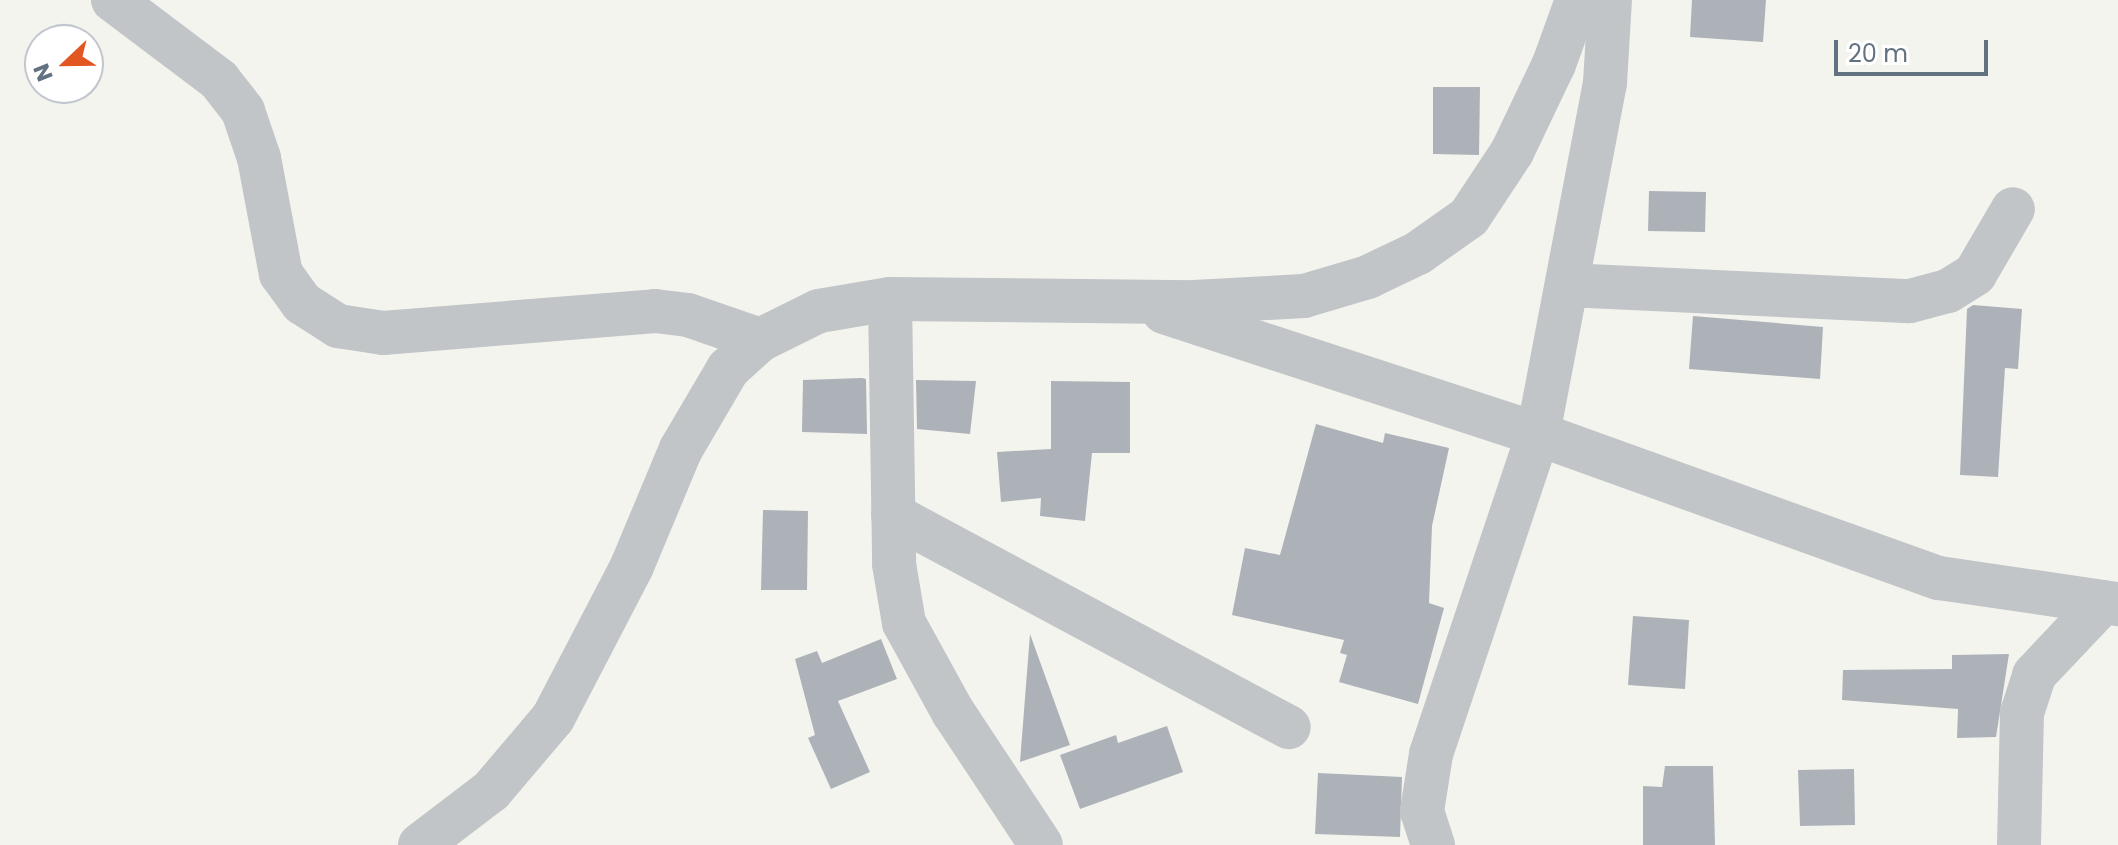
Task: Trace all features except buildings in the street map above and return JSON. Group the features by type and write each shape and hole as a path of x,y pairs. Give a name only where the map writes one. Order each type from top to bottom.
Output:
{"street":[{"path":"113,0 219,80 243,111 259,158 281,274 302,303 338,326 383,333 655,311 688,315 760,340"},
{"path":"420,845 491,791 553,718 632,566 681,449 728,369 760,340 819,311 890,299 1132,302 1304,296 1368,277 1418,253 1469,217 1512,152 1554,64 1577,0"},
{"path":"1433,845 1422,811 1431,754 1538,434 1605,83 1610,0"},
{"path":"1567,285 1910,301 1948,291 1975,274 2013,209"},
{"path":"890,299 894,564 904,623 953,712 1041,845"},
{"path":"1132,302 1538,434 1939,578 2111,603"},
{"path":"893,515 1289,727"},
{"path":"2019,845 2022,713 2034,675 2111,603"}]}
